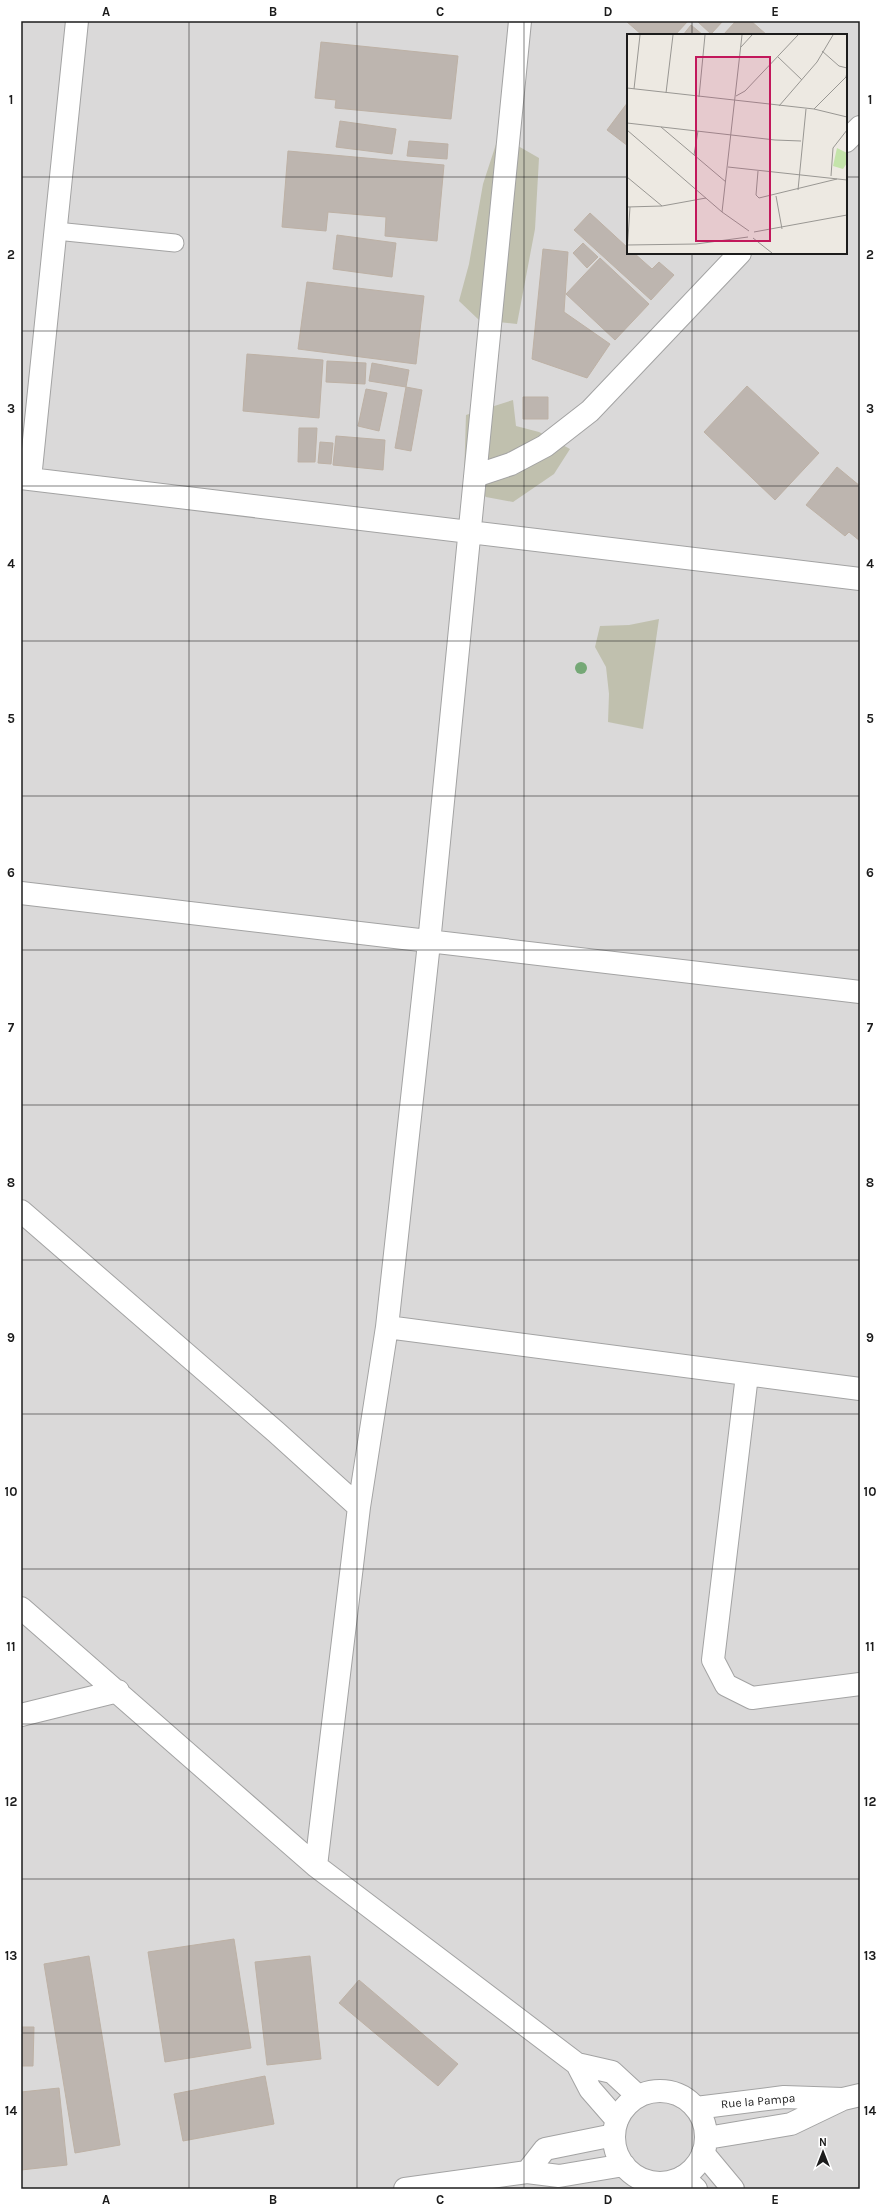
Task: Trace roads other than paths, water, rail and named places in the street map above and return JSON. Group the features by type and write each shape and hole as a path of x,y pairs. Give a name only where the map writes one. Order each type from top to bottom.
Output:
{"street":[{"path":"77,21 56,231 25,478 469,533 860,579"},
{"path":"316,1866 359,1507 387,1327 429,943 520,21"},
{"path":"847,140 860,127"},
{"path":"475,476 511,464 545,446 590,411 739,254"},
{"path":"21,893 429,943 860,992"},
{"path":"21,1211 270,1427 359,1507"},
{"path":"387,1327 860,1389"},
{"path":"747,1375 713,1660 726,1685 752,1698 860,1684"},
{"path":"21,1608 118,1691 316,1866 577,2064 612,2072 638,2096"},
{"path":"21,1715 118,1691"},
{"path":"577,2064 590,2089 615,2128"},
{"path":"653,2091 669,2092 684,2097 696,2108 704,2122 705,2146 689,2183 651,2182 636,2176 624,2165 616,2151 615,2128 625,2106 638,2096 653,2091"},
{"name":"Rue la Pampa","path":"696,2108 784,2097 852,2097"},
{"name":"Rue la Pampa","path":"705,2146 791,2124 852,2097"},
{"path":"527,2172 545,2149 615,2128"},
{"path":"705,2146 733,2189"},
{"path":"405,2189 527,2172 559,2176 624,2165"}],"lane":[{"path":"56,231 175,243"}]}
